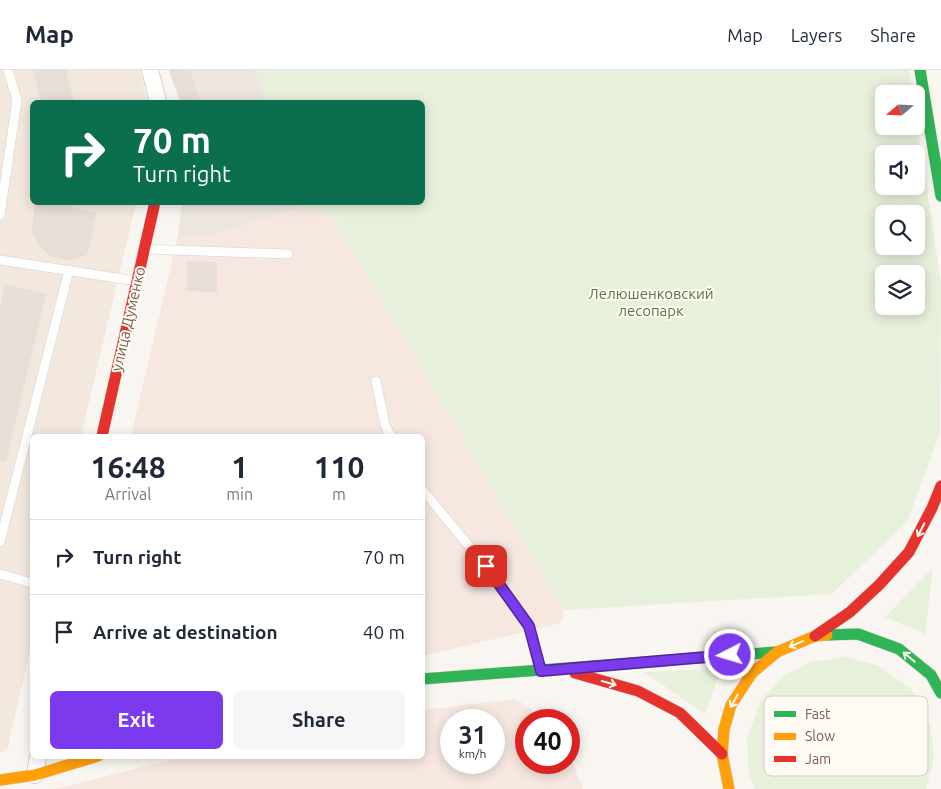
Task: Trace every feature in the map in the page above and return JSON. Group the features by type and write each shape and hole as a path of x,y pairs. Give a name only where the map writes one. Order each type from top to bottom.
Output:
{"street":[{"path":"150,70 158,100"},
{"path":"920,70 941,196"},
{"name":"улица Думенко","path":"102,434 154,205"},
{"path":"729,789 722,754 724,729 731,705 752,673 777,652 815,636 850,612 879,585 909,552 941,486"},
{"path":"815,636 858,634 899,649 931,675 941,693"},
{"path":"425,679 562,670 777,652"},
{"path":"562,670 638,692 680,713 722,754"},
{"path":"35,775 38,759"},
{"path":"0,780 35,775 88,759"}],"lane":[{"path":"0,215 17,100 8,70"},
{"path":"144,249 288,254"},
{"path":"0,260 136,281"},
{"path":"0,542 69,270"},
{"path":"376,381 385,425 390,434"},
{"path":"425,493 496,579 529,626 541,671"},
{"path":"0,574 30,582"}],"shaded area":[{"path":"0,70 140,70 147,100 30,100 30,205 136,205 81,434 30,434 30,651 7,751 0,752"},
{"path":"181,70 255,70 266,100 189,100"},
{"path":"182,205 302,206 214,235 178,236"},
{"path":"302,206 335,221 564,610 561,623 425,656 425,434 131,434 178,236 214,235"},
{"path":"516,699 531,709 515,709 515,774 577,774 583,789 55,789 173,759 425,759 425,710"}],"green space":[{"name":"Лелюшенковский лесопарк","path":"255,70 909,70 912,85 875,85 875,135 919,135 920,145 875,145 875,195 925,195 925,177 941,283 940,432 908,520 832,594 564,610 335,221 302,205 425,205 425,100 266,100"},
{"path":"933,568 925,634 885,617"},
{"path":"845,657 879,666 911,689 915,696 765,696 783,676 811,662"},
{"path":"721,669 705,714 644,672"},
{"path":"764,697 764,776 928,776 928,720 934,757 926,789 755,789 749,775 747,739 760,702"}],"building":[{"path":"33,70 66,70 74,100 40,100"},
{"path":"169,70 190,70 200,100 179,100"},
{"path":"35,205 72,205 71,208 97,213 87,255 68,260 52,257 39,246 32,230"},
{"path":"187,261 217,262 217,292 187,291"},
{"path":"5,284 46,294 6,462 0,461 0,307"}],"traffic: fast":[{"path":"920,70 941,196"},
{"path":"827,635 858,634 899,649 931,675 941,693"},
{"path":"425,679 777,652"}],"traffic: slow":[{"path":"729,789 722,754 724,729 731,705 752,673 777,652 815,636 827,635"},
{"path":"0,780 35,775 88,759"}],"traffic: jam":[{"path":"102,434 154,205"},
{"path":"815,636 850,612 879,585 909,552 941,486"},
{"path":"575,673 638,691 680,713 722,754"}],"route":[{"path":"486,566 529,626 541,671 730,655"}]}
